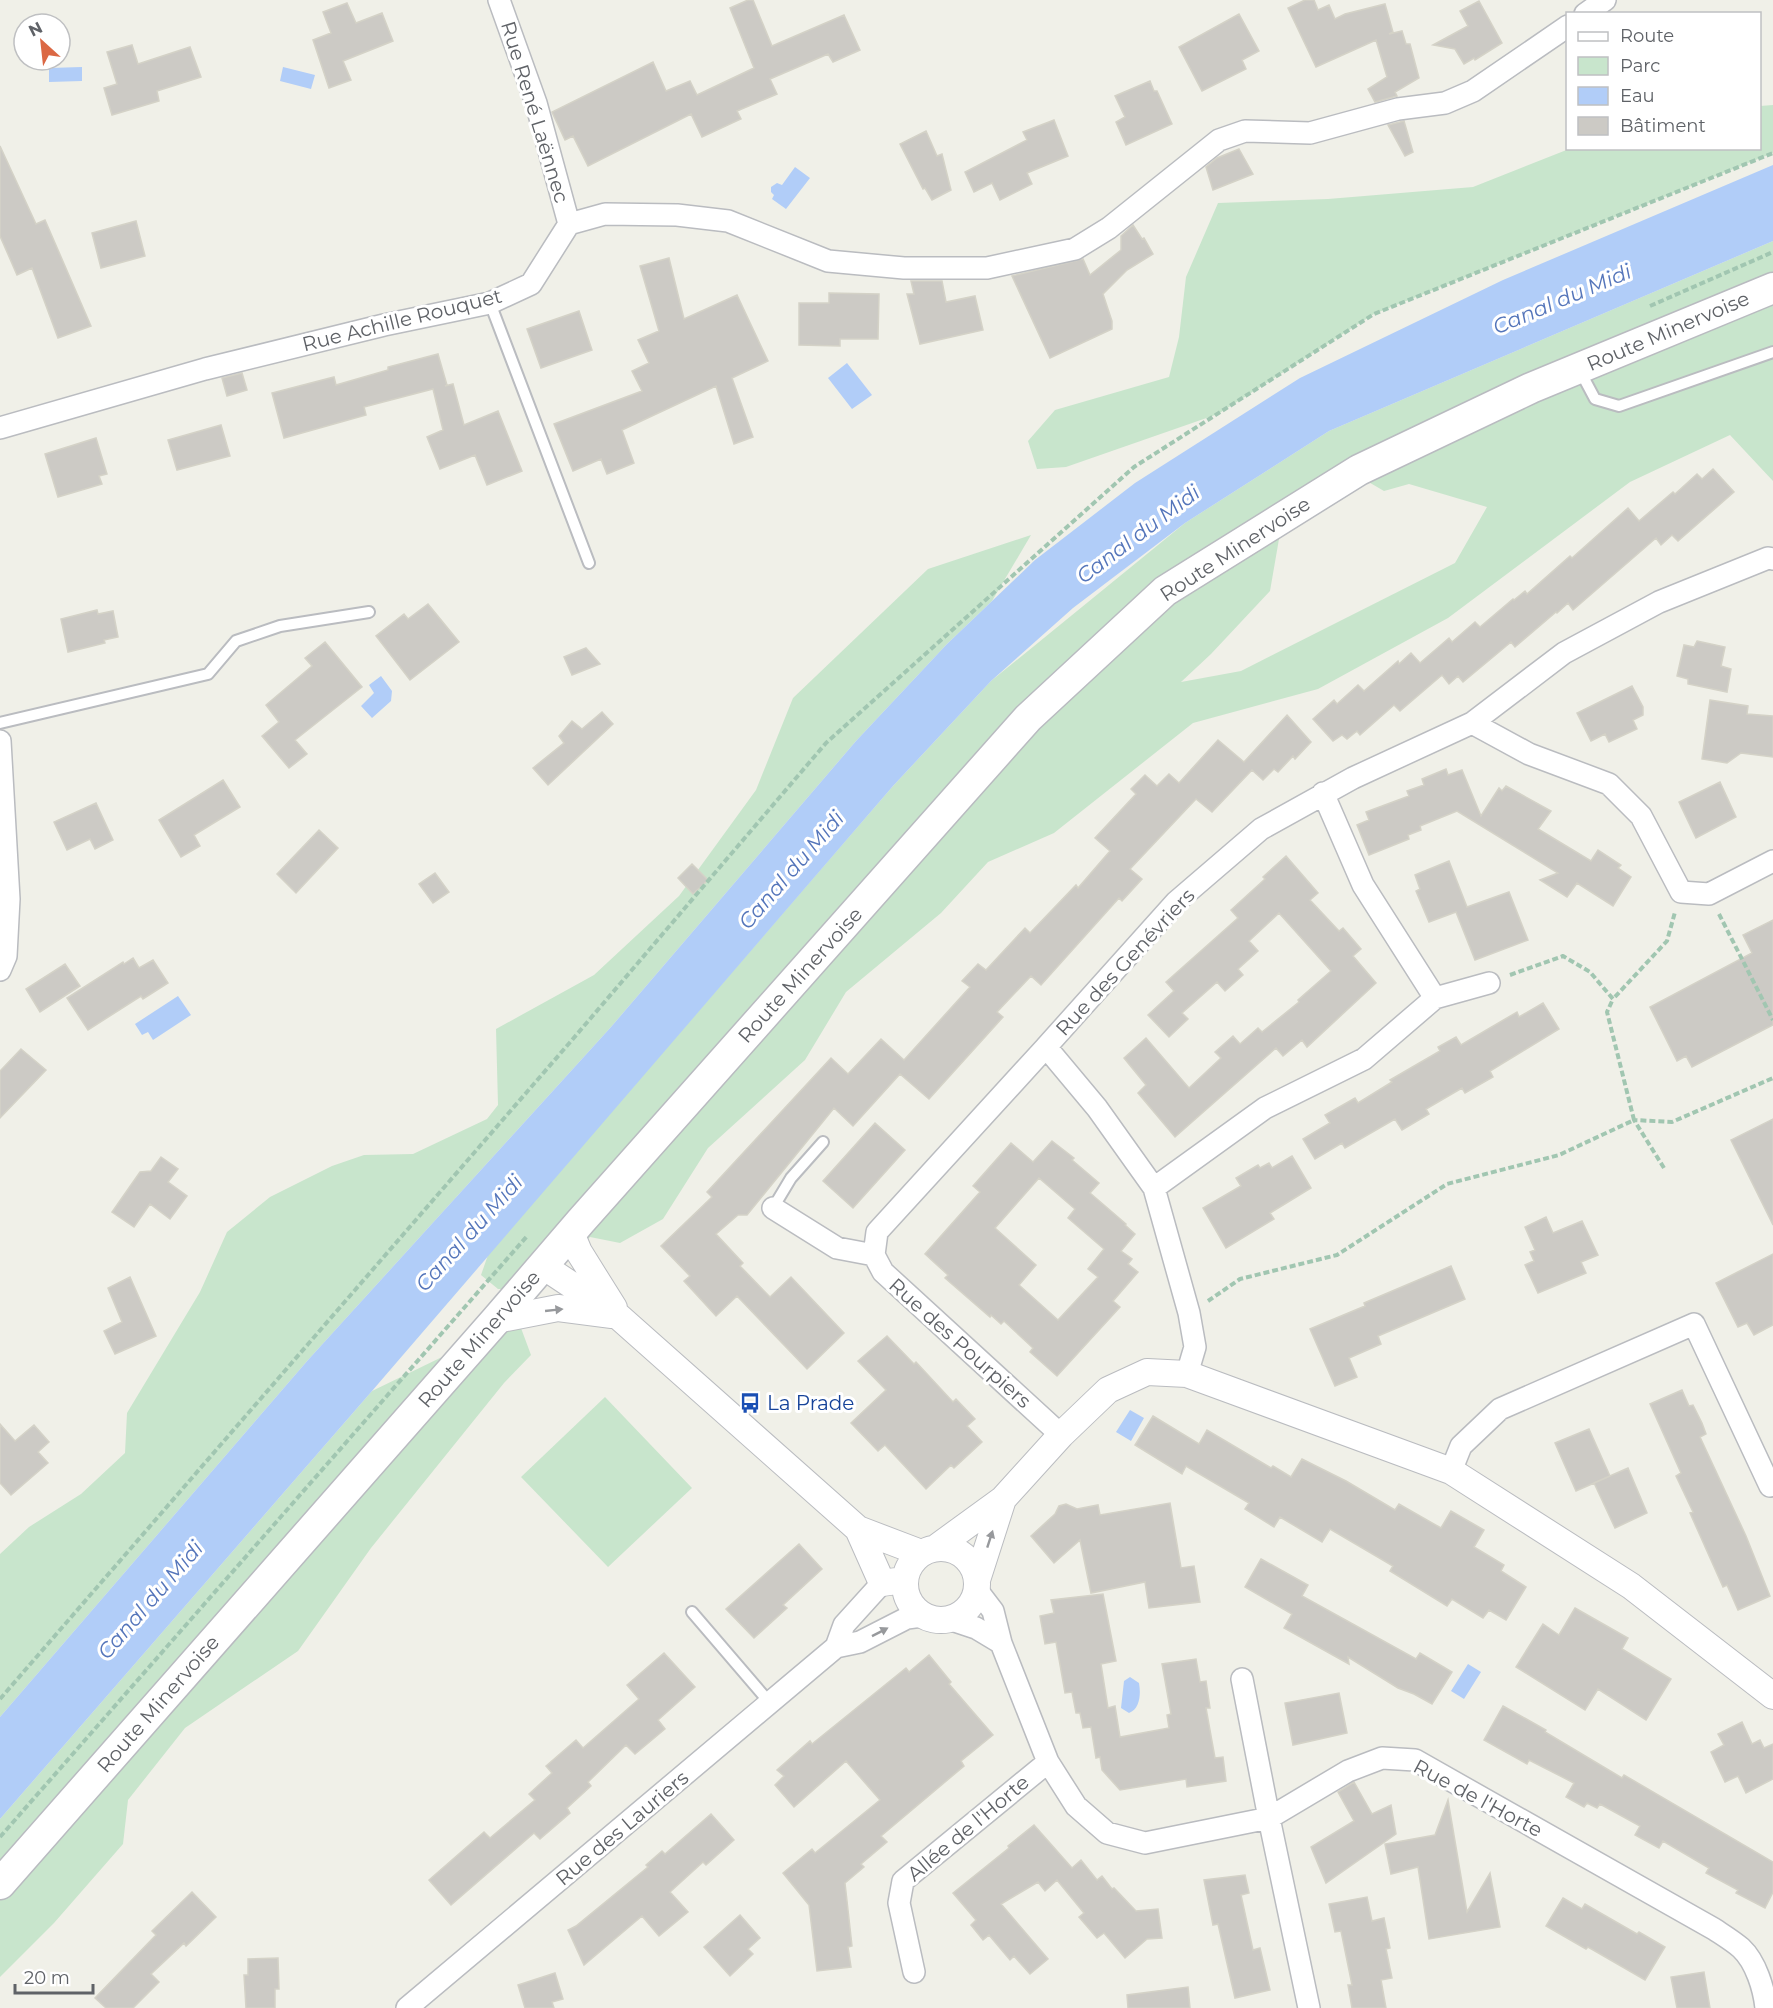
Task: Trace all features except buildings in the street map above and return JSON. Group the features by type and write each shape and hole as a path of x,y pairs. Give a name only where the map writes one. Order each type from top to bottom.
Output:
{"main road":[{"name":"Route Minervoise","path":"0,1884 571,1233 1028,718 1165,591 1359,470 1531,388 1773,288"}],"street":[{"name":"Rue René Laënnec","path":"499,0 536,103 569,224"},
{"path":"1588,12 1605,0"},
{"path":"569,224 605,214 687,216 728,220 828,261 904,268 987,268 1075,249 1109,228 1219,140 1245,131 1310,133 1398,109 1445,103 1473,91 1566,27"},
{"name":"Rue Achille Rouquet","path":"0,428 205,369 384,325 490,303 531,284 569,224"},
{"name":"Rue des Genévriers","path":"1187,1374 1195,1347 1190,1313 1154,1188 1097,1108 1046,1047 1176,902 1261,829 1323,793 1472,723 1564,653 1659,602 1768,558 1773,559"},
{"path":"1472,723 1529,754 1609,784 1641,816 1681,892 1709,894 1773,861"},
{"path":"0,741 9,899 6,956 0,970"},
{"path":"1323,793 1363,885 1435,998"},
{"path":"1154,1188 1266,1108 1364,1059 1435,998 1489,982"},
{"path":"773,1208 837,1248 874,1255 877,1232 1046,1047"},
{"path":"571,1233 579,1252 618,1316"},
{"name":"Rue des Pourpiers","path":"874,1255 883,1272 1061,1435"},
{"path":"543,1266 618,1316 858,1529 893,1582 922,1616 940,1621 968,1609 1003,1499"},
{"path":"496,1320 558,1308 618,1316"},
{"path":"1451,1471 1461,1446 1500,1409 1694,1324 1770,1486"},
{"path":"893,1582 913,1560 1003,1499 1061,1435 1108,1390 1147,1372 1187,1374 1451,1471 1631,1586 1773,1696"},
{"path":"858,1529 929,1550 949,1548 959,1552 968,1559 974,1569 977,1585"},
{"name":"Rue des Lauriers","path":"836,1647 844,1626 893,1582"},
{"name":"Rue de l'Horte","path":"977,1585 993,1611 1001,1643 1048,1762 1076,1806 1107,1833 1145,1843 1269,1818 1348,1771 1382,1758 1414,1760 1714,1929 1742,1949 1754,1968 1765,1995 1766,2008"},
{"name":"Rue des Lauriers","path":"415,2006 836,1647 860,1642 907,1618 922,1616"},
{"path":"949,1619 976,1628 1001,1643"},
{"path":"1242,1679 1309,2008"},
{"name":"Allée de l'Horte","path":"914,1972 899,1903 903,1881 1048,1762"}],"lane":[{"path":"490,303 589,563"},
{"path":"1579,369 1595,399 1618,406 1773,352"},
{"path":"0,723 208,674 236,641 280,626 369,612"},
{"path":"773,1208 790,1178 823,1142"},
{"path":"692,1612 770,1703"}],"path":[{"path":"0,1699 580,1031 826,743 1134,467 1374,314 1773,153"},
{"path":"1664,1168 1634,1120 1607,1012 1613,999 1667,940 1681,892"},
{"path":"1709,894 1773,1020"},
{"path":"1489,982 1563,956 1590,972 1613,999"},
{"path":"1190,1313 1240,1278 1338,1255 1447,1184 1559,1155 1634,1120 1672,1122 1773,1078"}],"green space":[{"path":"1773,105 1773,153 1374,314 1218,414 1066,467 1037,469 1028,441 1055,410 1169,377 1179,337 1186,277 1218,203 1328,199 1473,187 1566,150 1761,150 1761,106"},
{"path":"1773,241 1773,481 1730,435 1630,482 1448,618 1318,689 1193,723 1054,833 988,862 941,913 846,992 805,1060 708,1148 663,1219 620,1243 590,1237 542,1289 498,1289 481,1275 488,1255 517,1221 893,786 991,681 1185,523 1329,431","holes":["1341,466 1384,491 1409,484 1487,507 1455,563 1241,671 1181,682 1211,654 1270,591 1279,539 1309,512"]},
{"path":"1031,535 992,601 947,644 856,741 611,1027 308,1360 0,1717 0,1554 29,1527 81,1494 125,1453 127,1413 200,1292 227,1232 270,1197 332,1166 364,1155 413,1154 487,1119 498,1105 496,1029 594,975 679,896 756,790 793,698 928,569"},
{"path":"518,1320 531,1355 504,1383 371,1548 298,1651 185,1728 128,1800 123,1844 54,1923 0,1977 0,1819 372,1391"},
{"path":"605,1397 692,1488 608,1567 521,1477"}],"water":[{"path":"72,67 82,67 82,81 49,82 49,72 72,72"},
{"path":"283,67 315,75 311,89 280,81"},
{"name":"Canal du Midi","path":"1773,165 1773,241 1329,431 1185,523 1073,608 991,681 893,786 0,1819 0,1717 308,1360 611,1027 856,741 947,644 1035,560 1135,483 1300,378 1503,280"},
{"path":"795,167 810,178 786,209 772,199 774,195 771,187 777,183 782,185"},
{"path":"847,363 872,395 852,409 828,378"},
{"path":"381,676 392,691 391,701 372,718 361,706 374,693 369,685"},
{"path":"178,996 191,1015 153,1040 148,1032 142,1035 135,1024"},
{"path":"1130,1410 1144,1418 1131,1441 1116,1432"},
{"path":"1468,1664 1481,1672 1464,1699 1451,1691"},
{"path":"1130,1677 1139,1683 1140,1692 1138,1705 1129,1713 1121,1708 1124,1681"}],"place":[{"name":"La Prade","path":"750,1403"}]}
